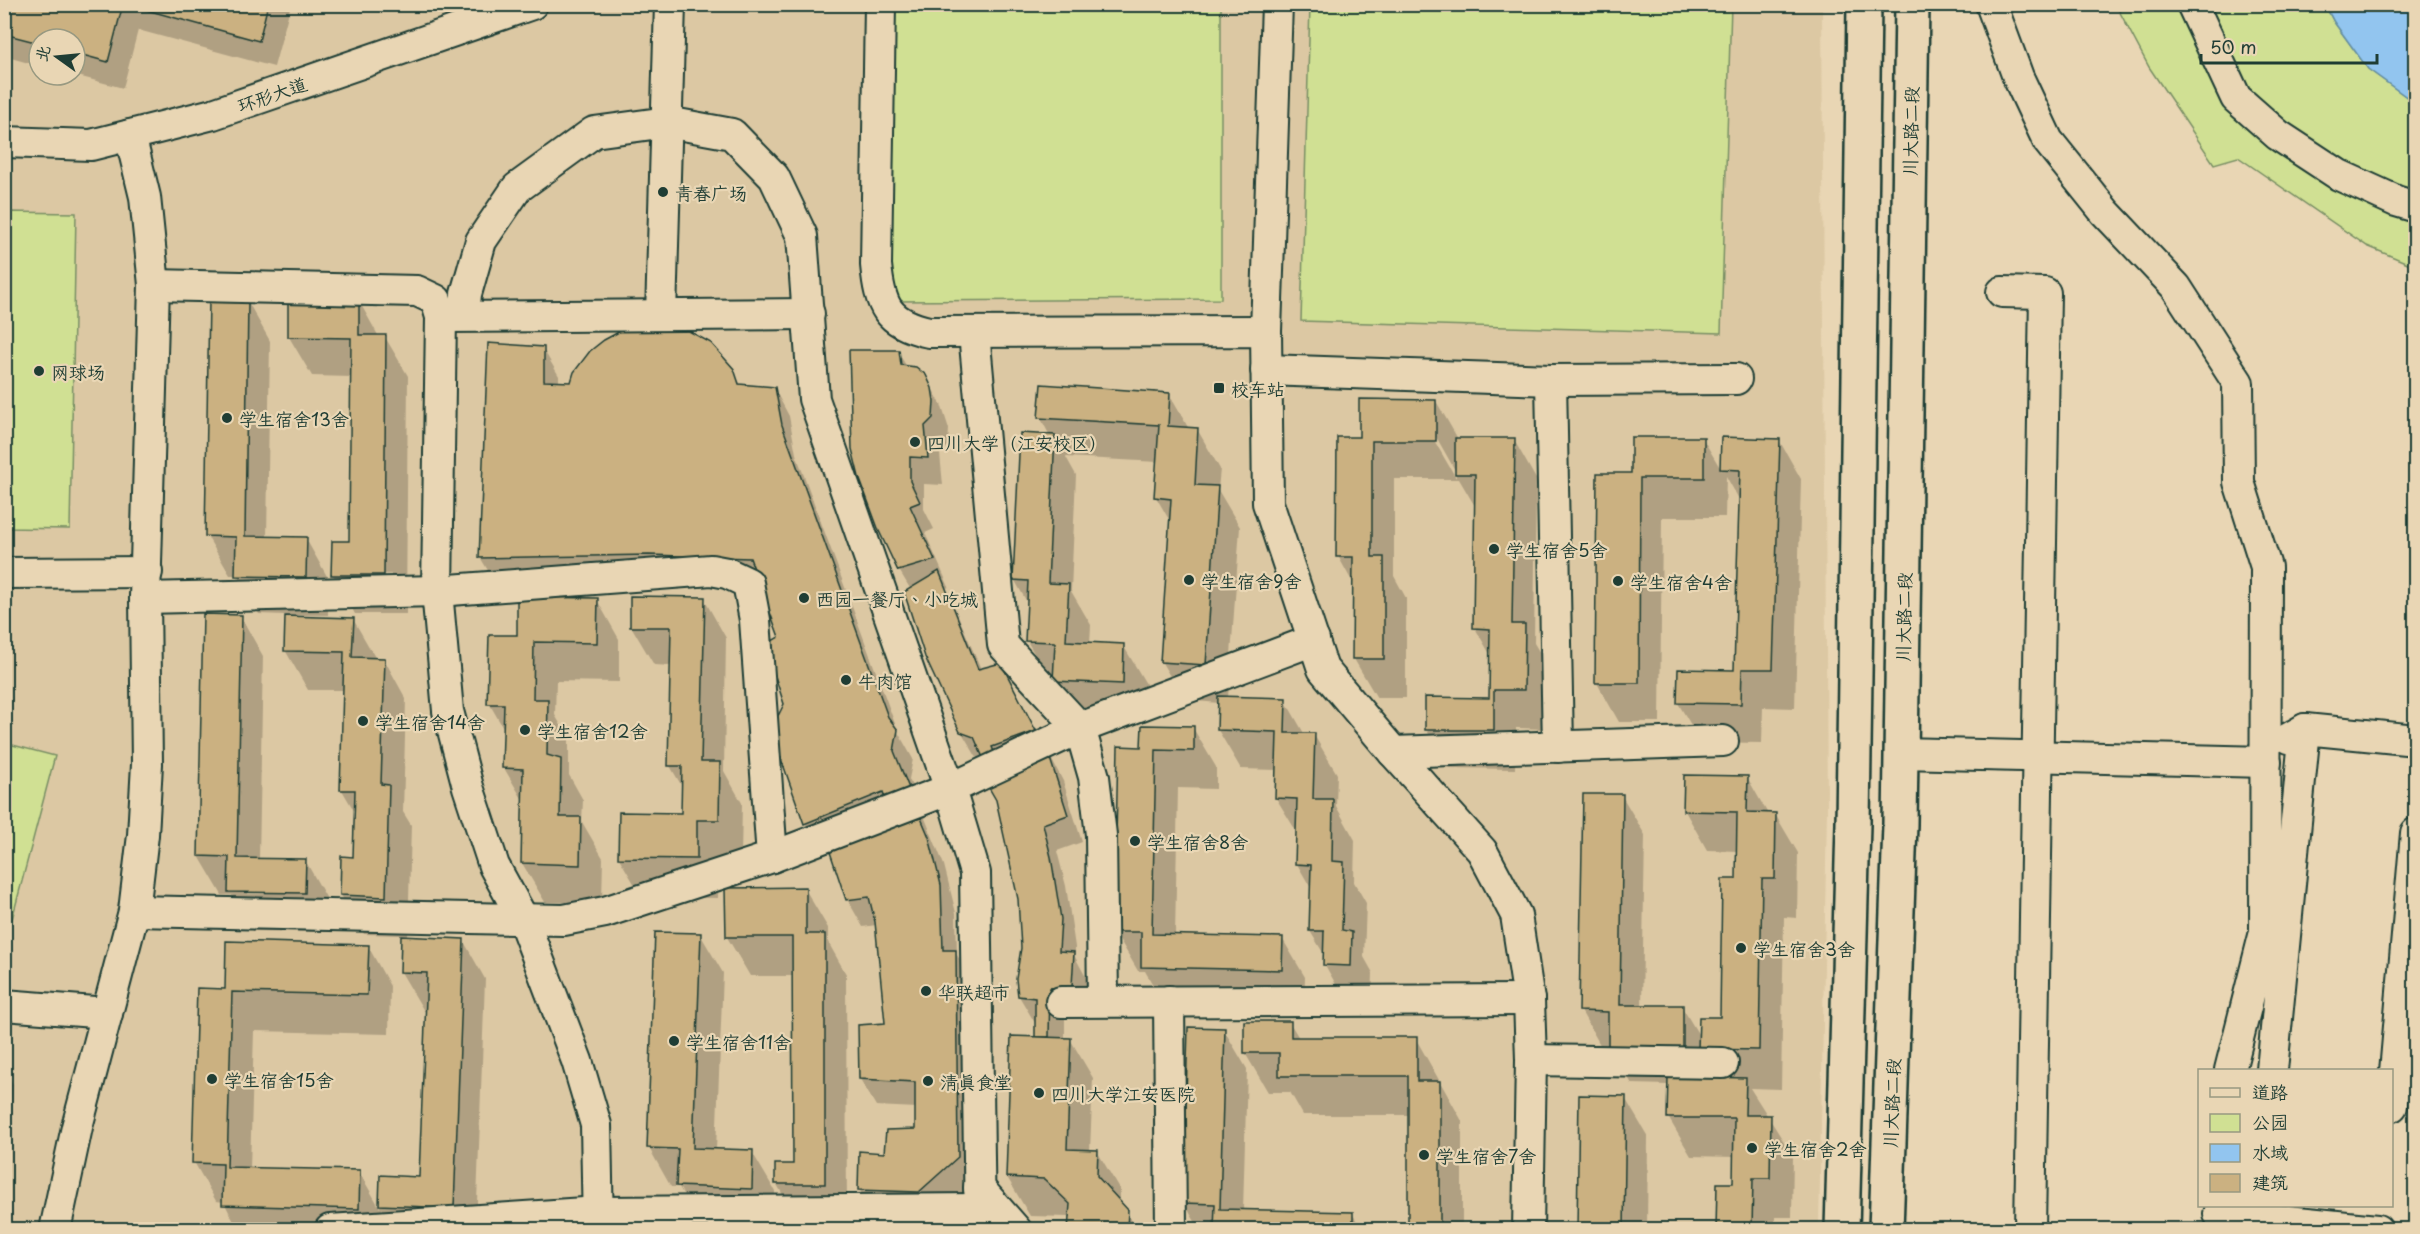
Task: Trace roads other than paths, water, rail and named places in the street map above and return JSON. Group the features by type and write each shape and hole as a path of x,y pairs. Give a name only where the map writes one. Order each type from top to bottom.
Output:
{"main road":[{"path":"1842,1230 1853,824 1864,4"},
{"name":"川大路二段","path":"1886,1230 1901,753 1912,4"}],"street":[{"name":"环形大道","path":"4,142 91,145 213,114 532,4"},
{"path":"661,315 670,4"},
{"path":"880,4 876,266 878,289 888,313 911,328 929,332 1266,331"},
{"path":"1277,4 1266,331 1268,503 1323,669 1393,752 1482,850 1516,915 1529,1000 1531,1060 1528,1230"},
{"path":"1991,4 2018,77 2048,141 2105,213 2176,287 2238,383 2238,482 2266,567 2265,932 2231,1069"},
{"path":"2192,4 2236,98 2278,135 2338,175 2415,207"},
{"path":"598,1221 596,1125 577,1061 523,920 494,866 468,787 448,711 437,591 453,316 466,294 481,241 517,188 594,132 668,122 732,134 774,177 802,236 814,399 950,789 975,873 980,1209"},
{"path":"55,1230 77,1127 134,911 143,835 147,764 146,585 154,285 145,197 130,135"},
{"path":"154,285 417,291 436,300 453,316 808,314"},
{"path":"2002,292 2045,293 2030,1230"},
{"path":"974,333 1003,645 1080,728 1094,777 1101,835 1103,1001"},
{"path":"1266,370 1551,380 1736,379"},
{"path":"1551,380 1558,747"},
{"path":"4,573 146,585 437,591 711,570 727,573 748,583 755,620 772,857"},
{"path":"134,911 523,920 564,920 605,912 772,857 950,789 1080,728 1314,640"},
{"path":"1901,753 2266,757 2305,729 2415,740"},
{"path":"2272,1069 2305,729"},
{"path":"1393,752 1723,741"},
{"path":"2393,1094 2415,833"},
{"path":"1061,1002 1529,1000"},
{"path":"1169,1001 1171,1230"},
{"path":"4,1005 107,1013"},
{"path":"1531,1060 1723,1063"},
{"path":"2393,1106 2415,1108"},
{"path":"330,1230 980,1209 1016,1230"},
{"path":"2219,1216 2377,1230"}],"water":[{"path":"2325,5 2415,5 2415,103 2368,69 2334,22"}],"place":[{"name":"青春广场","path":"663,192"},
{"name":"网球场","path":"39,371"},
{"name":"校车站","path":"1219,388"},
{"name":"学生宿舍13舍","path":"227,418"},
{"name":"四川大学（江安校区）","path":"915,442"},
{"name":"学生宿舍5舍","path":"1494,549"},
{"name":"学生宿舍9舍","path":"1189,580"},
{"name":"学生宿舍4舍","path":"1618,581"},
{"name":"西园一餐厅、小吃城","path":"804,598"},
{"name":"牛肉馆","path":"846,680"},
{"name":"学生宿舍14舍","path":"363,721"},
{"name":"学生宿舍12舍","path":"525,730"},
{"name":"学生宿舍8舍","path":"1135,841"},
{"name":"学生宿舍3舍","path":"1741,948"},
{"name":"华联超市","path":"926,991"},
{"name":"学生宿舍11舍","path":"674,1041"},
{"name":"学生宿舍15舍","path":"212,1079"},
{"name":"清真食堂","path":"928,1081"},
{"name":"四川大学江安医院","path":"1039,1093"},
{"name":"学生宿舍2舍","path":"1752,1148"},
{"name":"学生宿舍7舍","path":"1424,1155"}]}
